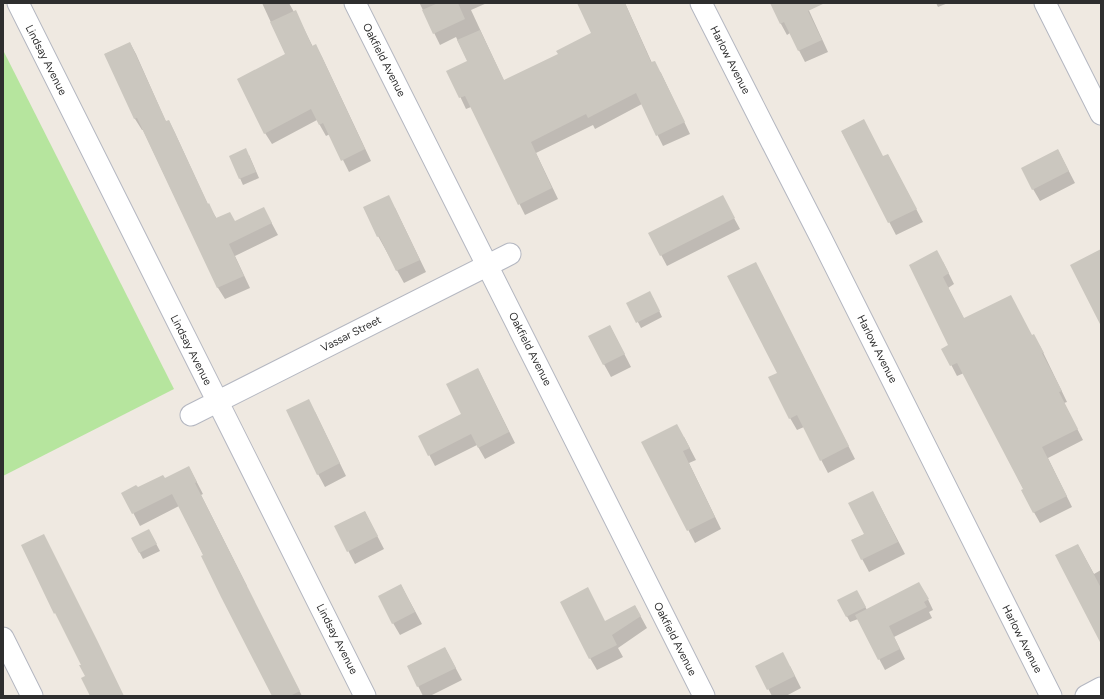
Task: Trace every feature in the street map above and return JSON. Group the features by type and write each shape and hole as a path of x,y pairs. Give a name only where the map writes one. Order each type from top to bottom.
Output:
{"street":[{"name":"Lindsay Avenue","path":"18,3 365,696"},
{"name":"Oakfield Avenue","path":"355,3 704,696"},
{"name":"Harlow Avenue","path":"701,3 1051,696"},
{"path":"1045,3 1101,114"},
{"name":"Vassar Street","path":"191,415 510,254"},
{"path":"3,638 32,696"},
{"path":"1086,696 1101,688"}],"green space":[{"path":"3,50 174,389 3,476"}],"building":[{"path":"438,3 458,3 465,19 433,34 422,10"},
{"path":"577,3 625,3 651,62 655,61 685,122 656,136 636,93 588,118 586,114 531,142 552,188 518,205 465,96 459,98 446,71 467,61 457,40 480,30 504,80 558,54 556,51 591,33"},
{"path":"770,3 825,3 808,11 822,40 798,51 784,22 780,24"},
{"path":"296,10 312,46 316,44 365,149 341,161 323,123 319,125 311,109 264,134 237,79 285,54 270,22"},
{"path":"130,42 166,121 169,120 216,218 230,212 235,221 264,207 272,223 229,244 244,276 217,288 137,118 134,119 104,54"},
{"path":"864,119 883,156 888,154 917,209 888,223 841,131"},
{"path":"246,148 256,172 239,179 229,156"},
{"path":"1058,149 1069,171 1032,190 1021,168"},
{"path":"389,195 420,260 396,271 379,236 377,237 363,207"},
{"path":"723,195 735,218 660,256 648,233"},
{"path":"1101,249 1101,326 1070,265"},
{"path":"937,250 949,273 943,277 964,318 1011,295 1032,335 1034,334 1044,353 1042,353 1062,391 1059,392 1078,429 1042,447 1067,496 1033,513 1021,490 1023,489 957,363 950,366 941,349 948,345 909,265"},
{"path":"756,262 849,446 820,461 797,415 789,419 768,377 777,373 727,276"},
{"path":"650,291 660,311 636,323 626,303"},
{"path":"610,325 625,354 603,365 588,336"},
{"path":"478,368 509,432 478,448 471,434 428,456 418,436 461,414 446,384"},
{"path":"309,399 340,463 317,475 286,410"},
{"path":"677,424 690,448 683,451 715,517 687,531 641,442"},
{"path":"189,466 197,482 195,483 300,691 290,696 272,696 221,597 201,556 203,555 172,494 132,514 121,493 136,485 138,487 163,475 165,478"},
{"path":"873,491 898,542 861,560 851,540 864,534 848,503"},
{"path":"365,511 378,536 347,552 334,526"},
{"path":"149,529 157,544 139,553 131,538"},
{"path":"44,534 124,696 90,696 81,678 85,676 79,665 81,665 55,613 54,614 21,545"},
{"path":"1078,544 1101,588 1101,644 1055,555"},
{"path":"919,582 929,599 924,602 927,607 889,626 900,649 878,660 855,615"},
{"path":"401,584 415,612 392,624 378,596"},
{"path":"588,587 605,621 635,605 641,616 612,635 617,645 589,659 560,602"},
{"path":"857,590 866,607 846,617 837,600"},
{"path":"445,647 456,668 417,687 407,666"},
{"path":"783,652 795,676 767,690 755,666"}]}
